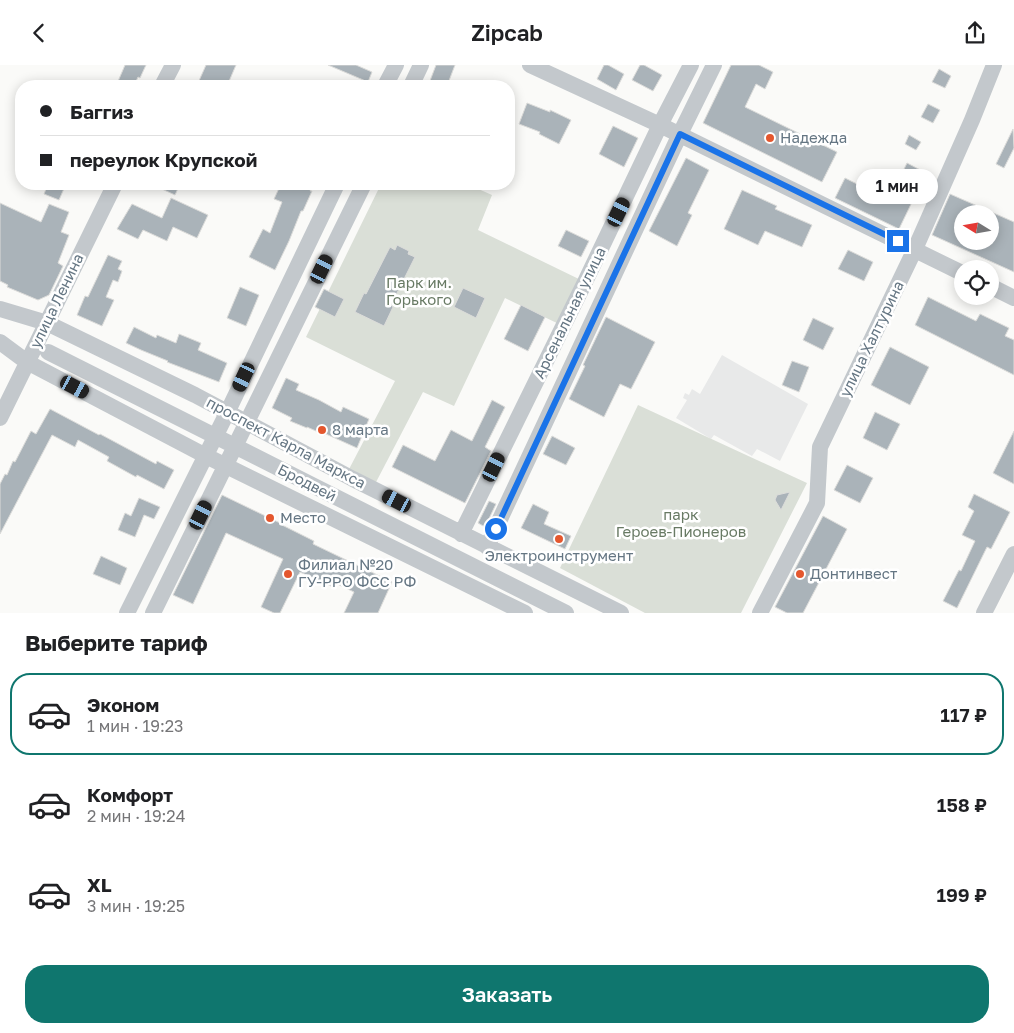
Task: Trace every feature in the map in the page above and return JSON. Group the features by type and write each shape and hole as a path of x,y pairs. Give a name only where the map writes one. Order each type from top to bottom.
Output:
{"street":[{"path":"165,80 173,65"},
{"path":"388,80 396,65"},
{"path":"414,80 421,65"},
{"path":"530,65 680,134 954,269"},
{"name":"Арсенальная улица","path":"461,534 691,65"},
{"name":"Арсенальная улица","path":"487,547 714,65"},
{"name":"улица Халтурина","path":"760,613 817,503 820,447 915,249 994,65"},
{"name":"улица Ленина","path":"0,418 112,190"},
{"path":"127,613 216,436 334,190"},
{"path":"153,613 361,190"},
{"path":"999,290 1014,298"},
{"name":"проспект Карла Маркса","path":"0,309 47,323 195,395 353,479 621,613"},
{"path":"0,342 27,362 225,466 525,613"},
{"name":"Бродвей","path":"48,352 566,613"},
{"path":"984,613 1014,554"}],"shaded area":[{"path":"722,355 808,404 780,461 757,449 752,456 714,435 711,439 676,418 687,400 683,398 685,393 689,395 692,389 700,394"}],"green space":[{"name":"Парк им. Горького","path":"378,190 481,190 492,195 478,230 585,282 563,326 505,298 454,406 423,392 374,486 347,473 395,381 306,337"},
{"name":"парк Героев-Пионеров","path":"638,405 807,483 741,613 645,613 560,568"}],"building":[{"path":"125,65 146,65 140,78 138,77 137,80 119,80"},
{"path":"206,65 236,65 230,80 199,80"},
{"path":"328,65 356,65 372,72 369,80 363,80"},
{"path":"436,65 455,65 449,80 430,80"},
{"path":"604,65 608,65 624,74 616,90 597,79"},
{"path":"640,65 644,65 662,75 653,91 632,80"},
{"name":"Надежда","path":"731,65 759,65 773,72 765,89 756,84 745,107 837,152 822,182 703,123"},
{"path":"939,69 951,76 945,88 932,82"},
{"path":"527,103 550,112 550,110 571,120 559,144 539,134 540,132 519,124"},
{"path":"928,104 940,110 933,123 921,117"},
{"path":"613,126 638,138 624,167 599,154"},
{"path":"1013,129 1014,148 1004,168 996,164"},
{"path":"909,135 921,142 916,150 905,144"},
{"path":"686,158 709,170 688,213 692,215 677,246 649,231"},
{"path":"907,163 926,173 899,229 835,198 845,178 889,200"},
{"path":"46,190 63,190 59,200 44,194"},
{"path":"164,190 177,190 175,195"},
{"path":"278,190 312,191 275,270 249,257 263,229 270,233 282,202 274,199"},
{"path":"742,190 777,206 775,209 812,225 802,247 765,231 758,245 724,229"},
{"path":"950,194 975,205 954,205 954,245 932,235"},
{"path":"171,198 208,215 197,238 173,227 167,241 143,230 138,239 117,229 132,204 162,218"},
{"path":"0,203 41,222 49,204 69,212 61,232 69,235 58,263 63,266 49,295 38,300 7,287 8,285 0,281"},
{"path":"999,215 1014,222 1014,272 999,265 999,260 987,260 965,250 999,250"},
{"path":"566,230 589,241 581,257 558,246"},
{"path":"397,245 409,251 408,254 415,257 391,305 393,307 384,326 355,312 390,247 395,250"},
{"path":"848,250 873,262 864,281 838,269"},
{"path":"108,255 122,261 118,269 122,271 118,282 113,280 106,297 114,300 102,326 77,315 85,296 88,297"},
{"path":"240,287 259,295 246,326 227,318"},
{"path":"463,288 485,298 476,318 454,307"},
{"path":"324,289 344,299 335,317 315,307"},
{"path":"928,297 976,321 980,314 1009,328 1005,336 1014,340 1014,375 915,325"},
{"path":"521,305 545,317 528,351 504,339"},
{"path":"606,317 655,342 631,389 620,384 604,417 569,399"},
{"path":"813,318 834,328 823,350 803,340"},
{"path":"134,327 156,338 157,335 176,343 179,334 201,343 198,350 227,363 219,382 167,362 126,343"},
{"path":"890,347 929,367 910,405 871,385"},
{"path":"792,361 809,367 799,392 782,385"},
{"path":"286,378 299,384 296,390 341,412 343,407 369,419 357,448 290,421 292,418 272,408"},
{"path":"492,400 505,407 485,447 491,451 465,503 392,467 403,445 435,461 451,430 472,441"},
{"path":"50,409 156,464 157,461 174,470 164,489 137,475 136,477 107,461 109,457 78,440 75,447 52,435 0,534 0,484 5,474 7,475 13,461 15,462 31,431 36,434"},
{"path":"875,412 900,424 887,450 863,438"},
{"path":"1014,431 1014,484 993,473"},
{"path":"552,436 575,448 566,465 543,454"},
{"path":"847,465 873,478 860,503 834,490"},
{"path":"790,492 781,510 775,500 777,495"},
{"path":"974,494 1010,512 991,549 987,547 957,608 943,601 959,570 961,571 975,541 962,535 974,511 968,507"},
{"path":"222,495 314,541 313,544 392,582 378,613 344,613 354,592 337,584 335,588 300,572 280,613 274,613 261,607 283,559 226,533 193,604 173,595"},
{"path":"139,498 160,507 154,519 144,515 135,537 118,530 125,513 131,516"},
{"path":"489,501 496,504 485,527 478,523"},
{"path":"533,504 549,512 544,524 571,536 565,549 521,528"},
{"path":"823,516 847,529 803,613 787,613 775,607"},
{"path":"101,556 127,568 120,585 93,574"}],"place":[{"name":"Надежда","path":"770,138"},
{"name":"8 марта","path":"322,430"},
{"name":"Место","path":"270,518"},
{"name":"Электроинструмент","path":"559,539"},
{"name":"Филиал №20 ГУ-РРО ФСС РФ","path":"288,574"},
{"name":"Донтинвест","path":"800,574"}],"route":[{"path":"496,529 680,134 898,241"}]}
